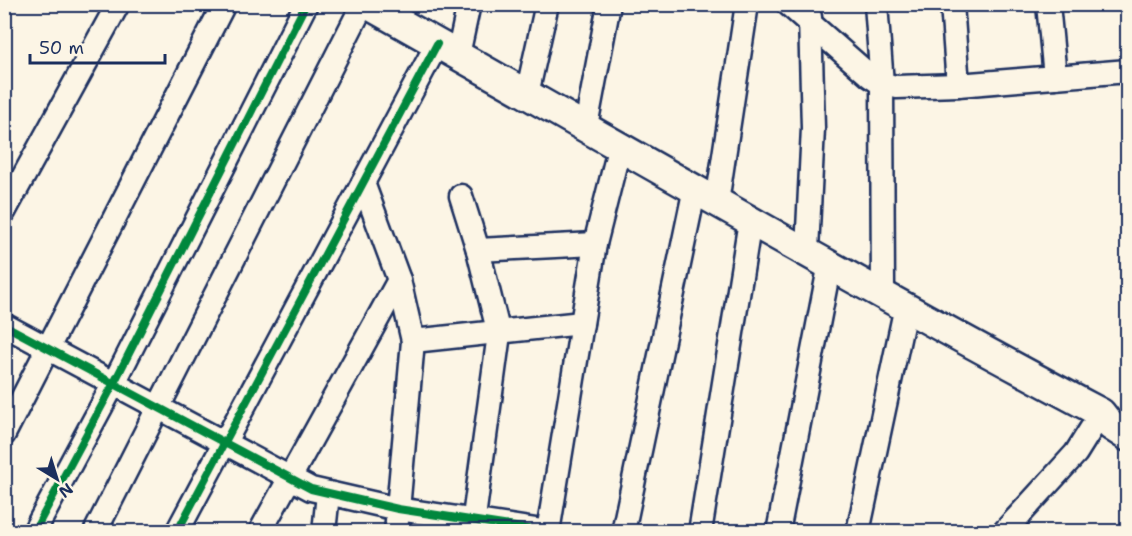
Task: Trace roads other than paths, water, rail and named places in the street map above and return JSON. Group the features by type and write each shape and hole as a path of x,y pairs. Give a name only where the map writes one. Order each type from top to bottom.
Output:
{"main road":[{"path":"365,4 393,11 447,50 620,145 750,221 895,300 1114,414 1112,426 1128,438"}],"street":[{"path":"4,213 118,4"},
{"path":"4,434 49,350 224,4"},
{"path":"34,531 114,383 306,4"},
{"path":"95,531 365,4"},
{"path":"177,531 363,183 447,50 469,4"},
{"path":"527,94 547,4"},
{"path":"586,126 609,4"},
{"path":"623,531 706,195 747,4"},
{"path":"788,4 810,15 882,84 897,87 958,86 1128,70"},
{"path":"858,531 895,300 876,4"},
{"path":"952,4 958,86"},
{"path":"1048,4 1055,77"},
{"path":"778,531 818,256 810,15"},
{"path":"4,325 160,407 288,479 397,520 548,531 595,244 620,145"},
{"path":"363,183 399,280 413,341 397,520"},
{"path":"460,196 478,250 499,334 473,526"},
{"path":"700,531 750,221"},
{"path":"478,250 595,244"},
{"path":"260,531 399,280"},
{"path":"413,341 582,324"},
{"path":"1004,531 1114,414"},
{"path":"324,531 328,494"}]}
